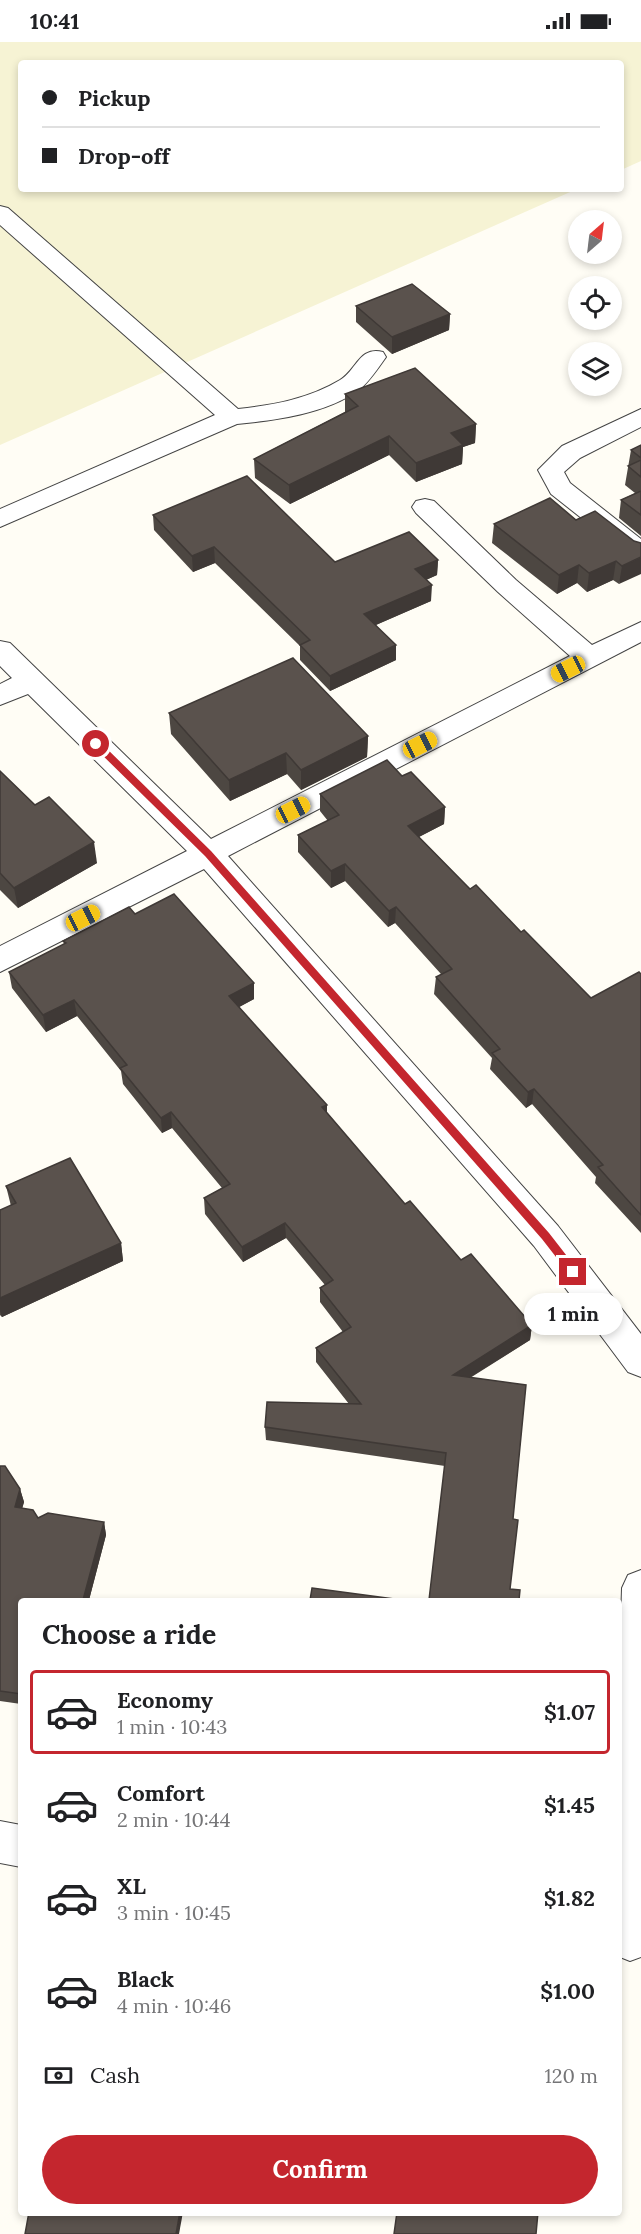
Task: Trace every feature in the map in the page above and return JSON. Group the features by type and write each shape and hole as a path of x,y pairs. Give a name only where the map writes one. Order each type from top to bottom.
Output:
{"street":[{"path":"0,213 232,417"},
{"path":"0,519 232,417 277,412 317,401 351,384 374,357"},
{"path":"641,417 571,452 551,470 560,488 641,552"},
{"path":"425,507 507,585 590,658"},
{"path":"0,960 641,631"},
{"path":"0,650 208,854 546,1236 641,1360"},
{"path":"0,695 32,681"},
{"path":"630,1939 641,1588"},
{"path":"0,1842 18,1845"}],"shaded area":[{"path":"0,42 641,42 641,161 624,169 624,60 18,60 18,192 570,192 0,445"}],"building":[{"path":"412,284 450,314 392,337 356,306"},
{"path":"415,368 476,424 451,433 463,445 416,463 389,436 289,485 254,459 358,406 345,394"},
{"path":"641,445 641,458 631,450"},
{"path":"641,460 641,477 628,466"},
{"path":"247,476 335,562 409,532 438,560 415,569 432,585 364,614 396,645 330,676 300,645 310,640 214,547 192,556 153,515"},
{"path":"641,491 641,515 621,500"},
{"path":"550,498 576,520 595,511 634,541 641,543 641,557 622,566 616,561 589,573 579,565 559,575 494,524"},
{"path":"293,658 368,736 301,770 286,753 229,780 169,713"},
{"path":"387,760 402,776 411,772 445,807 408,826 470,889 476,885 521,932 524,930 591,998 639,972 641,974 641,1215 598,1167 603,1165 534,1089 528,1092 492,1053 500,1049 436,977 452,969 396,907 389,911 345,864 331,871 298,835 339,815 320,794"},
{"path":"0,771 35,805 49,797 94,842 14,888 0,873"},
{"path":"174,894 254,983 229,996 327,1105 322,1107 405,1204 410,1201 461,1260 471,1254 532,1325 453,1375 526,1385 513,1519 518,1520 510,1589 520,1590 519,1598 429,1598 446,1453 265,1427 267,1402 361,1404 316,1348 351,1327 320,1288 333,1280 285,1223 242,1247 204,1198 230,1184 171,1112 161,1118 120,1068 127,1065 74,1000 43,1015 9,972 129,907 135,914"},
{"path":"70,1158 121,1243 0,1298 0,1210 16,1203 6,1186"},
{"path":"0,1466 5,1466 20,1489 15,1507 33,1510 38,1518 48,1513 104,1522 84,1598 18,1598 18,1694 0,1691"},
{"path":"312,1588 387,1598 310,1598"},
{"path":"28,2216 179,2216 176,2234 25,2234"},
{"path":"396,2216 538,2216 536,2234 394,2234"}],"route":[{"path":"96,744 208,854 546,1236 573,1272"}]}
